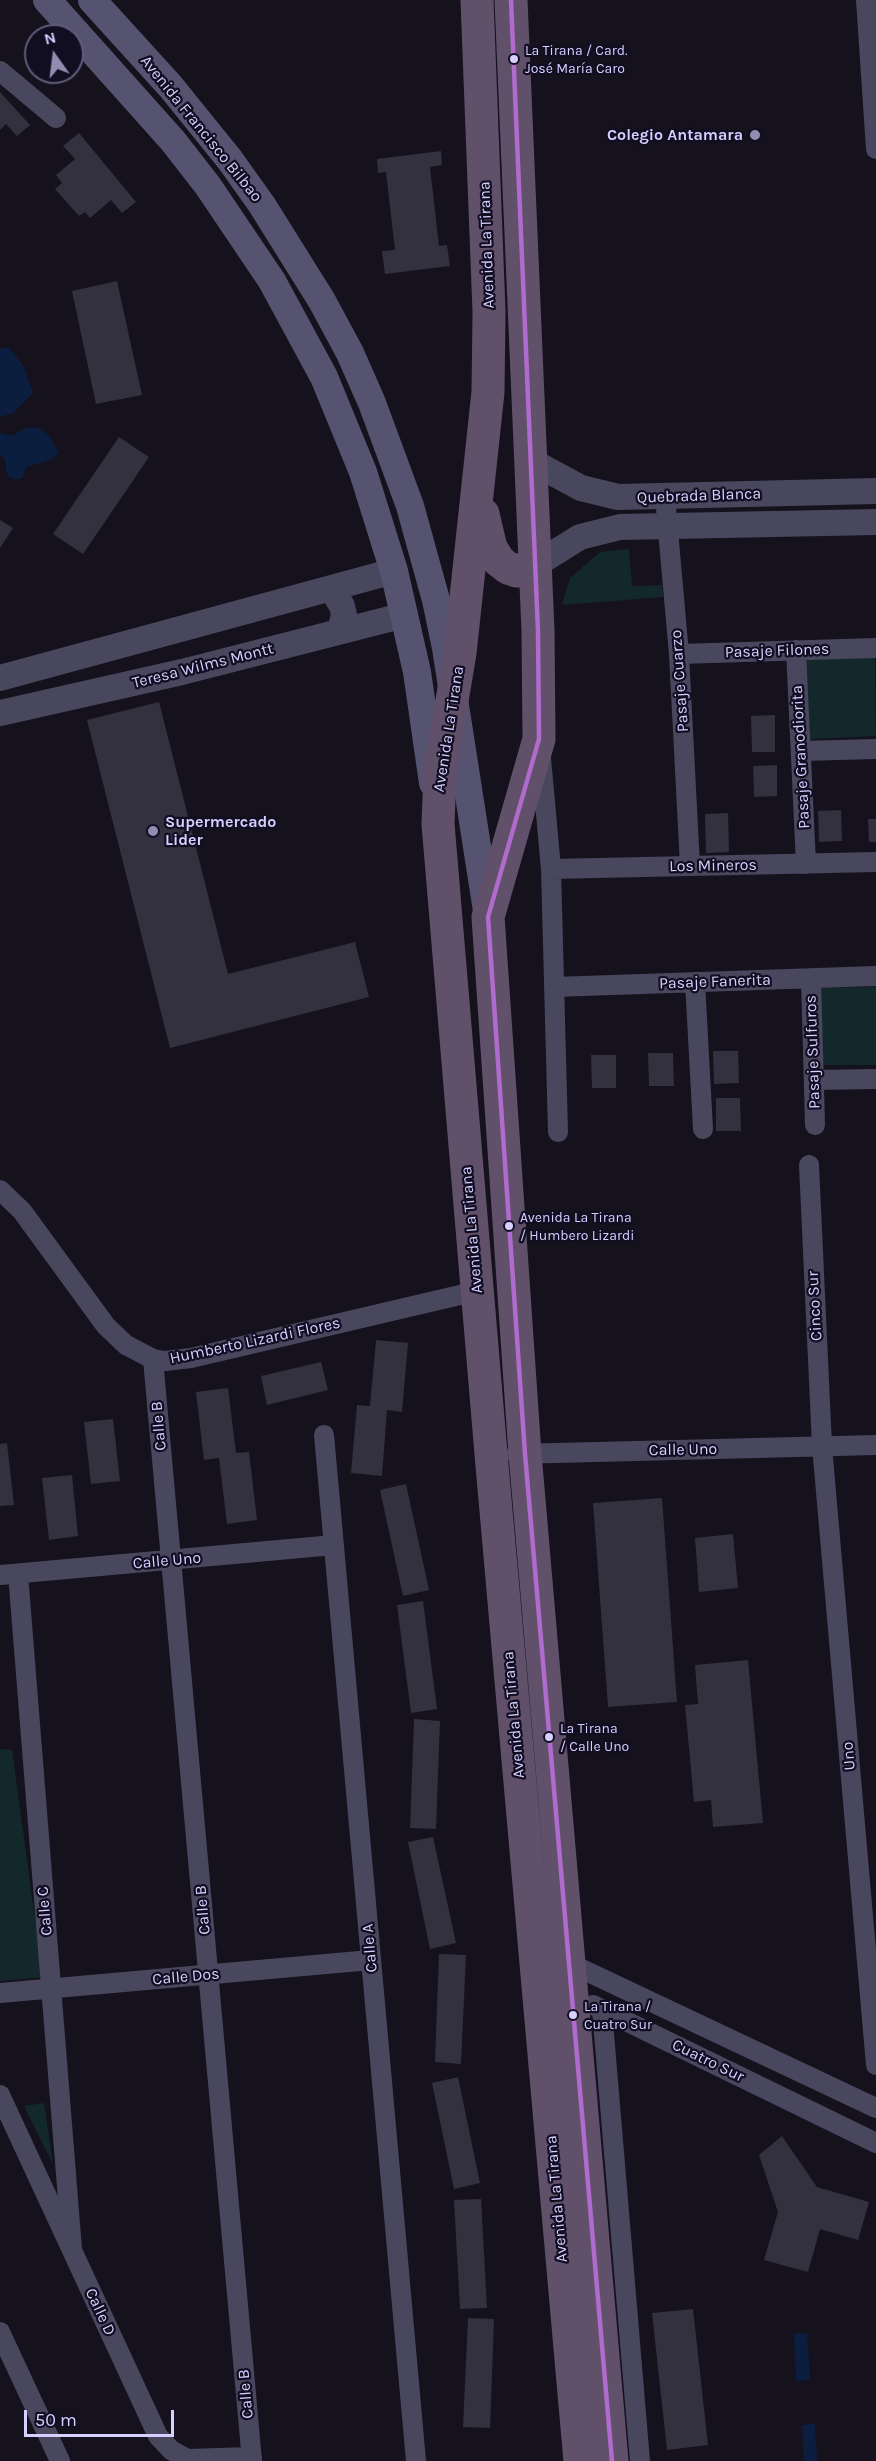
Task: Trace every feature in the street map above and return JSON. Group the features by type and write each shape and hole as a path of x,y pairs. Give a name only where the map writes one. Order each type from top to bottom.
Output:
{"highway":[{"name":"Avenida La Tirana","path":"477,0 489,322 488,392 481,478 454,697 440,772 438,824 580,2461"},
{"name":"Avenida La Tirana","path":"511,0 535,566 539,739 488,916 525,1454 612,2461"},
{"path":"531,461 507,454 498,456 481,478 488,538 495,556 504,566 512,570 535,566"}],"main road":[{"name":"Avenida Francisco Bilbao","path":"47,0 173,141 242,233 272,281 310,350 345,424 363,472 394,571 420,690 438,824"},
{"name":"Avenida Francisco Bilbao","path":"92,0 171,87 230,160 292,251 350,353 393,454 436,600 454,697 488,916"}],"street":[{"path":"477,0 496,0"},
{"path":"866,0 876,148"},
{"path":"0,71 56,118"},
{"name":"Quebrada Blanca","path":"531,461 580,488 618,497 876,491"},
{"name":"Pasaje Cuarzo","path":"665,497 679,654 690,866"},
{"name":"Quebrada Blanca","path":"535,566 567,544 593,532 620,527 876,522"},
{"path":"0,678 394,571"},
{"path":"328,589 334,593 342,606 344,615 340,632"},
{"name":"Teresa Wilms Montt","path":"0,713 182,672 405,615"},
{"name":"Pasaje Filones","path":"679,654 876,648"},
{"name":"Pasaje Granodiorita","path":"796,650 806,864"},
{"name":"Avenida La Tirana","path":"539,739 551,869 558,1132"},
{"path":"801,751 876,748"},
{"name":"Los Mineros","path":"551,869 876,862"},
{"name":"Pasaje Fanerita","path":"554,987 876,976"},
{"name":"Pasaje Sulfuros","path":"811,978 815,1125"},
{"path":"695,982 703,1129"},
{"path":"814,1080 876,1079"},
{"name":"Cinco Sur","path":"808,1165 822,1446"},
{"name":"Humberto Lizardi Flores","path":"0,1190 14,1202 111,1331 136,1352 153,1359 165,1361 191,1358 477,1291"},
{"name":"Calle B","path":"153,1359 252,2459"},
{"name":"Calle A","path":"324,1435 416,2461"},
{"name":"Calle Uno","path":"491,1454 876,1445"},
{"name":"Uno","path":"822,1446 876,2065"},
{"name":"Calle Uno","path":"9,1574 334,1545"},
{"name":"Calle C","path":"9,1574 51,1989 72,2249"},
{"name":"Calle Dos","path":"0,1993 371,1960"},
{"name":"Cuatro Sur","path":"537,1986 570,1979 876,2108"},
{"name":"Cuatro Sur","path":"570,1979 602,2010 876,2143"},
{"path":"602,2010 640,2461"},
{"name":"Calle D","path":"0,2095 153,2427 164,2444 179,2455 197,2460 252,2459"},
{"path":"0,2332 60,2461"}],"green space":[{"path":"629,549 632,586 662,585 663,597 562,605 570,578 600,552"},
{"path":"875,657 876,736 810,739 806,660"},
{"path":"876,987 876,1065 822,1065 821,988"},
{"path":"0,1749 12,1750 43,1977 0,1981"},
{"path":"44,2103 53,2164 24,2106"}],"water":[{"path":"0,348 9,348 23,365 33,393 13,413 0,417"},
{"path":"25,428 39,428 51,438 58,452 53,459 26,467 22,478 15,480 8,476 4,457 0,456 0,433 12,436"},
{"path":"807,2333 810,2380 796,2381 794,2334"},
{"path":"815,2424 817,2461 804,2461 802,2425"}],"building":[{"path":"0,92 30,125 17,136 6,124 0,130"},
{"path":"79,133 136,202 122,213 111,200 90,218 85,212 79,216 55,189 62,183 56,175 75,159 63,146"},
{"path":"441,151 442,165 430,167 439,246 447,245 450,266 385,274 382,251 395,250 386,172 378,173 377,159"},
{"path":"117,281 142,395 96,404 72,291"},
{"path":"119,437 149,457 83,554 53,534"},
{"path":"0,520 13,528 0,548"},
{"name":"Supermercado Lider","path":"159,702 228,974 355,942 369,997 170,1048 87,720"},
{"path":"775,715 775,752 752,752 751,716"},
{"path":"777,765 777,796 754,797 753,766"},
{"path":"841,810 842,841 819,842 818,811"},
{"path":"728,813 729,852 706,853 705,814"},
{"path":"868,819 876,819 876,842 869,842"},
{"path":"713,1051 738,1051 739,1083 714,1084"},
{"path":"648,1053 673,1053 674,1086 649,1086"},
{"path":"591,1055 616,1055 616,1088 592,1088"},
{"path":"716,1098 740,1098 741,1131 716,1131"},
{"path":"376,1340 408,1343 402,1412 387,1410 382,1476 351,1473 357,1405 370,1406"},
{"path":"321,1362 328,1390 267,1405 261,1376"},
{"path":"228,1388 236,1453 249,1452 257,1520 227,1524 219,1458 204,1460 196,1392"},
{"path":"113,1419 120,1481 91,1484 84,1422"},
{"path":"7,1443 14,1505 0,1506 0,1444"},
{"path":"72,1475 78,1536 49,1540 42,1478"},
{"path":"406,1484 429,1590 403,1596 380,1490"},
{"path":"662,1498 677,1702 608,1707 593,1503"},
{"path":"733,1534 738,1588 699,1592 695,1538"},
{"path":"423,1601 437,1709 411,1713 397,1605"},
{"path":"748,1660 763,1823 713,1827 711,1800 694,1802 685,1705 698,1704 695,1665"},
{"path":"414,1719 440,1721 436,1829 410,1828"},
{"path":"433,1837 456,1943 430,1949 408,1842"},
{"path":"439,1954 466,1955 461,2064 435,2062"},
{"path":"458,2077 480,2183 454,2189 432,2083"},
{"path":"782,2136 817,2187 869,2202 858,2240 820,2229 808,2272 764,2260 778,2212 759,2155"},
{"path":"481,2199 487,2308 460,2309 454,2200"},
{"path":"693,2309 708,2445 667,2450 652,2313"},
{"path":"468,2318 494,2319 490,2428 463,2427"}],"transit line":[{"path":"511,0 538,631 539,739 488,917 525,1454 612,2461"}],"place":[{"name":"La Tirana / Card. José María Caro","path":"514,59"},
{"name":"Colegio Antamara","path":"755,135"},
{"name":"Supermercado Lider","path":"153,831"},
{"name":"Avenida La Tirana / Humbero Lizardi","path":"509,1226"},
{"name":"La Tirana / Calle Uno","path":"549,1737"},
{"name":"La Tirana / Cuatro Sur","path":"573,2015"}]}
